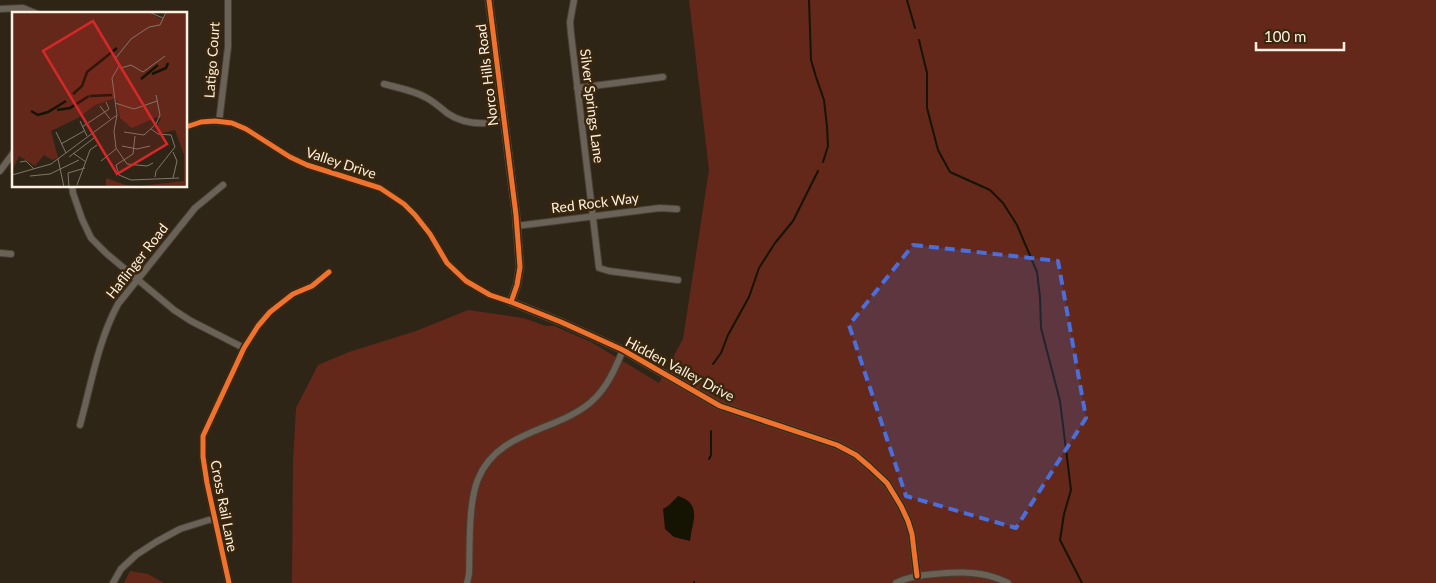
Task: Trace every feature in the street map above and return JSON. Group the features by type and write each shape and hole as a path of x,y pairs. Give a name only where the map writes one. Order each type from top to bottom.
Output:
{"street":[{"name":"Latigo Court","path":"220,122 228,47 228,0"},
{"name":"Norco Hills Road","path":"489,0 516,226"},
{"name":"Silver Springs Lane","path":"574,0 570,22 599,268 678,280"},
{"path":"0,9 23,8 32,12"},
{"path":"577,88 663,77"},
{"path":"384,84 413,91 449,114 464,121 478,124 504,121"},
{"name":"Valley Drive","path":"188,126 201,122 232,123 246,129 290,157 307,165 380,188 392,195 416,215 454,272 466,282 511,302"},
{"path":"0,171 12,155"},
{"name":"Haflinger Road","path":"80,425 109,320 118,304 136,279 195,208 223,186"},
{"path":"72,188 79,211 91,238 107,254 174,310 191,321 244,348"},
{"name":"Red Rock Way","path":"516,226 660,208 676,209"},
{"path":"511,302 517,285 520,267 516,226"},
{"path":"0,253 11,254"},
{"name":"Cross Rail Lane","path":"229,583 206,483 203,436 244,348 258,326 270,312 293,294 312,286 329,272"},
{"name":"Hidden Valley Drive","path":"511,302 562,322 623,350 720,406 837,445 856,455 887,483 901,506 912,534 917,576"},
{"path":"467,583 474,493 478,479 486,465 498,452 514,440 578,412 592,401 604,388 623,350"},
{"path":"113,583 121,569 136,555 156,542 180,529 215,518"},
{"path":"896,583 917,576 964,572 986,574 1008,583"}],"highlighted area":[{"path":"913,245 1058,261 1086,418 1016,528 906,496 849,325"}],"shaded area":[{"path":"689,0 1436,0 1436,583 292,583 293,461 296,408 318,365 349,352 416,331 468,310 523,318 546,326 554,326 591,342 659,383 683,339 709,170"},
{"path":"678,496 686,499 693,509 694,521 690,541 674,537 665,529 663,509"},
{"path":"130,571 148,574 164,583 124,583"}],"waterway":[{"path":"809,0 811,60 824,100 827,127 828,146 823,162"},
{"path":"907,0 915,28"},
{"path":"919,40 927,73 927,108 938,150 950,172 990,190 1003,203 1017,225 1037,272 1041,328 1060,401 1071,490 1064,514 1060,540 1082,583"},
{"path":"713,364 721,353 728,335 749,297 759,268 775,243 793,221 818,171"},
{"path":"709,459 711,455 711,431"}],"cycle path":[{"path":"489,0 516,215 520,267 517,285 511,302 623,350 720,406 837,445 856,455 887,483 901,506 912,534 917,576"},
{"path":"188,126 201,122 232,123 246,129 290,157 307,165 380,188 404,204 415,215 430,234 447,263 466,281 490,295 511,302"},
{"path":"229,583 207,483 203,457 203,436 244,348 258,326 270,312 293,294 312,286 329,272"}]}
